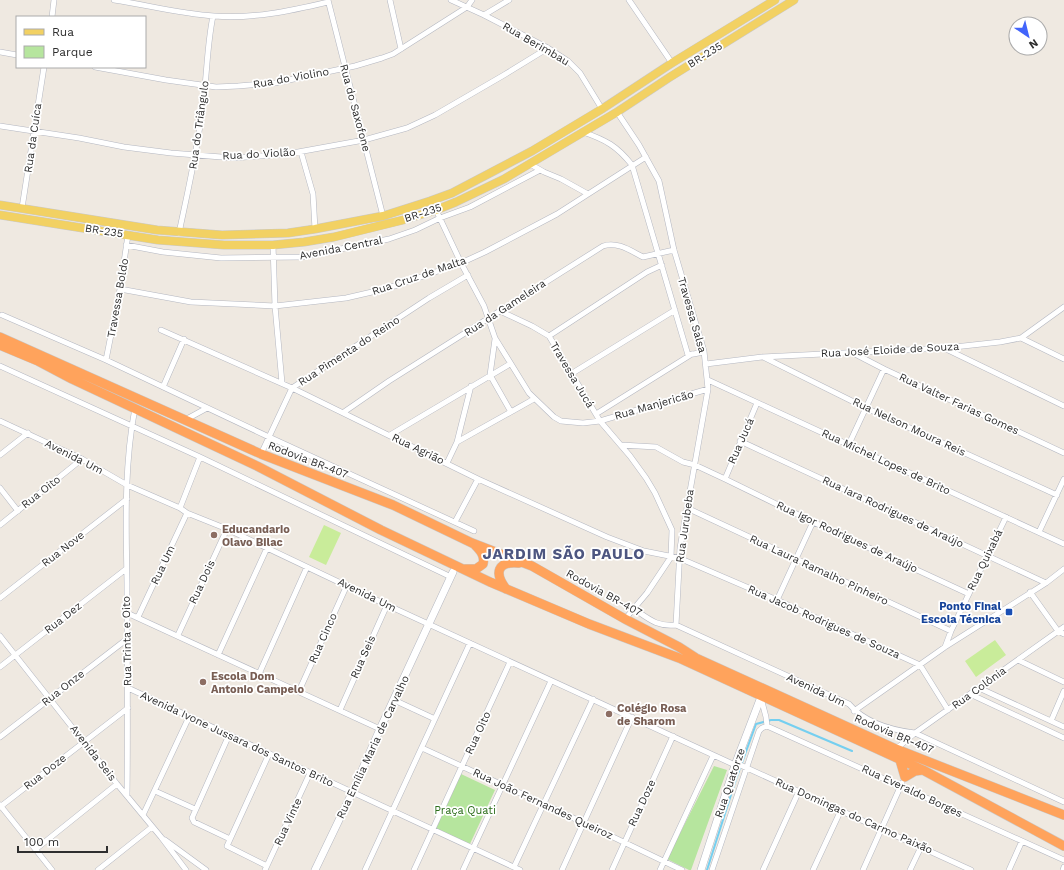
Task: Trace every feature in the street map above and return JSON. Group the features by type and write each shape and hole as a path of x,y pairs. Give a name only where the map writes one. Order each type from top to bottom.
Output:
{"highway":[{"name":"Rodovia BR-407","path":"0,337 261,454 393,505 472,543 532,566 625,619 679,647 696,658 896,750 1064,815"},
{"name":"Rodovia BR-407","path":"0,345 38,361 72,379 257,466 381,530 506,589 609,632 679,658 761,697 923,770 1064,846"},
{"path":"464,569 476,569 483,564 484,558 482,554 472,543"},
{"path":"506,589 498,574 502,567 509,563 532,566"},
{"path":"900,760 905,777 912,772 923,770"}],"main road":[{"name":"BR-235","path":"0,205 179,233 246,235 272,234 315,229 383,216 452,193 532,151 776,0"},
{"name":"BR-235","path":"0,215 158,240 224,245 273,245 304,242 334,237 403,220 456,202 530,164 617,112 670,77 794,0"},
{"path":"452,193 456,202"}],"street":[{"path":"52,16 54,0"},
{"path":"114,0 213,16 262,15 284,12 328,1"},
{"path":"390,0 401,49"},
{"name":"Rua Berimbau","path":"451,0 548,48 568,61 574,66 602,109"},
{"path":"467,7 472,0"},
{"path":"484,15 509,0"},
{"path":"629,0 672,63"},
{"name":"Rua do Saxofone","path":"328,1 383,216"},
{"name":"Rua do Violino","path":"101,68 204,86 238,86 275,83 382,58 401,49 467,7"},
{"name":"Rua do Triângulo","path":"179,233 196,155 213,16"},
{"name":"Rua do Violão","path":"0,126 124,147 196,155 234,158 301,152 364,140 418,123 504,75 548,48"},
{"path":"0,52 16,55"},
{"name":"Rua da Cuíca","path":"22,208 44,68"},
{"path":"617,112 639,145 659,181 674,250"},
{"path":"583,132 611,143 632,165"},
{"path":"301,152 312,194 315,229"},
{"name":"Rua Cruz de Malta","path":"120,289 191,302 275,306 346,298 372,292 398,285 461,263 485,252 557,214 646,157"},
{"path":"530,164 588,194"},
{"name":"Travessa Salsa","path":"632,165 675,310 690,354"},
{"name":"Avenida Central","path":"126,245 163,252 220,258 302,257 390,239 415,230 440,218 470,207 540,170"},
{"path":"436,210 489,318 495,338 490,375 511,412"},
{"name":"Travessa Boldo","path":"106,360 120,289 128,235"},
{"name":"Rua da Gameleira","path":"344,412 388,381 603,246 610,244 621,246 643,257 674,250"},
{"path":"273,245 275,306 282,383"},
{"name":"Travessa Salsa","path":"674,250 704,352 708,380"},
{"path":"549,336 647,272 662,265"},
{"name":"Rua Pimenta do Reino","path":"261,454 292,388 429,298 468,276"},
{"name":"Rua José Eloide de Souza","path":"706,364 762,357 945,348 1000,342 1020,338 1064,307"},
{"path":"571,374 675,310"},
{"name":"Travessa Jucá","path":"500,311 549,336 600,421 621,445 646,478 672,530 671,557"},
{"path":"1058,311 1064,313"},
{"path":"2,315 106,360 474,531"},
{"name":"Rua Agrião","path":"161,330 282,383 344,412 478,479 607,537 644,551 678,558"},
{"name":"Rua Manjericão","path":"495,338 522,384 534,399 554,417 561,421 583,423 600,421 708,389"},
{"path":"1020,338 1064,359"},
{"path":"163,387 184,339"},
{"path":"945,348 1064,406"},
{"path":"596,414 690,354 704,352"},
{"name":"Rua Valter Farias Gomes","path":"855,353 884,369 1064,453"},
{"name":"Rua Nelson Moura Reis","path":"762,357 866,408 1057,495"},
{"path":"390,435 510,364"},
{"path":"0,366 132,425 452,574"},
{"path":"849,444 884,369"},
{"name":"Rua Jurubeba","path":"676,625 679,573 678,558 708,389 708,380"},
{"name":"Rua Michel Lopes de Brito","path":"708,380 1064,544"},
{"path":"447,463 457,442 471,386"},
{"path":"457,442 534,399"},
{"name":"Rua Jucá","path":"724,478 757,403"},
{"name":"Rua Trinta e Oito","path":"127,796 128,688 126,499 132,425 135,408"},
{"path":"184,420 207,408"},
{"name":"Avenida Um","path":"0,421 82,460 127,485 180,508 187,513 227,529 713,756 735,764"},
{"path":"0,454 28,433"},
{"name":"Rua Iara Rodrigues de Araújo","path":"740,442 1046,582"},
{"name":"Rua Igor Rodrigues de Araújo","path":"621,445 656,447 683,462 695,465 724,478 814,522 969,594"},
{"path":"180,508 200,457"},
{"name":"Rua Oito","path":"0,525 82,460"},
{"path":"455,522 478,479"},
{"path":"1039,532 1064,479"},
{"path":"0,488 18,511"},
{"name":"Rua Nove","path":"0,598 126,499"},
{"name":"Rua Laura Ramalho Pinheiro","path":"687,508 951,630"},
{"name":"Rua Um","path":"138,617 187,513"},
{"name":"Rua Quixabá","path":"945,647 951,630 1006,517"},
{"path":"777,600 814,522"},
{"name":"Rua Dois","path":"178,635 227,529"},
{"path":"218,655 267,548"},
{"path":"625,619 657,579 671,557"},
{"name":"Rua Jacob Rodrigues de Souza","path":"678,558 777,600 920,665"},
{"path":"259,674 307,567"},
{"name":"Rua Dez","path":"0,667 126,569"},
{"path":"854,711 945,647 1064,569"},
{"name":"Rua Emília Maria de Carvalho","path":"315,870 352,793 452,574"},
{"name":"Rua Cinco","path":"299,691 347,585"},
{"path":"1030,592 1058,631 1064,634"},
{"name":"Rua Seis","path":"340,710 387,605"},
{"path":"634,609 654,623 667,626 676,625"},
{"path":"127,612 380,729"},
{"name":"Avenida Um","path":"676,625 849,704 854,711 864,718 896,730 915,733 1064,802"},
{"name":"Rua Colônia","path":"896,750 915,733 1064,628"},
{"name":"Avenida Seis","path":"0,636 186,870"},
{"name":"Rua Onze","path":"0,737 127,638"},
{"path":"365,870 470,643"},
{"path":"1018,660 1064,682"},
{"name":"Rua Oito","path":"414,870 510,662"},
{"path":"920,665 948,710"},
{"path":"463,870 551,681"},
{"name":"Avenida Ivone Jussara dos Santos Brito","path":"128,688 520,870"},
{"path":"979,688 1064,727"},
{"path":"1051,721 1064,691"},
{"path":"970,694 1064,738"},
{"path":"712,870 760,729 767,726 761,697"},
{"name":"Rua Quatorze","path":"701,870 735,764 761,697"},
{"path":"514,867 593,699"},
{"path":"394,700 435,719"},
{"name":"Rua Doze","path":"0,806 128,708"},
{"path":"143,815 189,717"},
{"path":"562,870 632,717"},
{"name":"Rua Everaldo Borges","path":"767,726 1064,860"},
{"path":"229,735 195,809 192,820 230,839"},
{"name":"Rua Doze","path":"612,870 673,736"},
{"name":"Rua João Fernandes Queiroz","path":"422,748 584,822 682,870"},
{"path":"266,868 227,846 269,754"},
{"path":"660,870 713,756"},
{"name":"Rua Domingas do Carmo Paixão","path":"735,764 881,828 921,847 959,868 971,870"},
{"path":"862,870 910,765"},
{"name":"Rua Vinte","path":"266,868 310,773"},
{"path":"36,849 117,784"},
{"path":"155,791 195,809"},
{"path":"763,870 799,791"},
{"path":"0,806 52,870"},
{"path":"813,870 841,810"},
{"path":"98,870 152,827"},
{"path":"161,837 206,870"},
{"path":"1009,870 1022,841"},
{"path":"910,870 921,847"}],"green space":[{"path":"324,525 341,533 326,565 309,557"},
{"path":"995,640 1006,655 976,677 965,661"},
{"path":"714,766 727,770 691,870 689,870 667,859"},
{"name":"Praça Quati","path":"461,774 495,790 469,846 435,831"}],"waterway":[{"path":"707,870 736,779 756,724 771,720 779,720 852,751"}],"place":[{"name":"Educandario Olavo Bilac","path":"214,535"},
{"name":"Ponto Final Escola Técnica","path":"1009,612"},
{"name":"Escola Dom Antonio Campelo","path":"203,682"},
{"name":"Colégio Rosa de Sharom","path":"609,714"}],"district":[{"name":"JARDIM SÃO PAULO","path":"564,554"}]}
